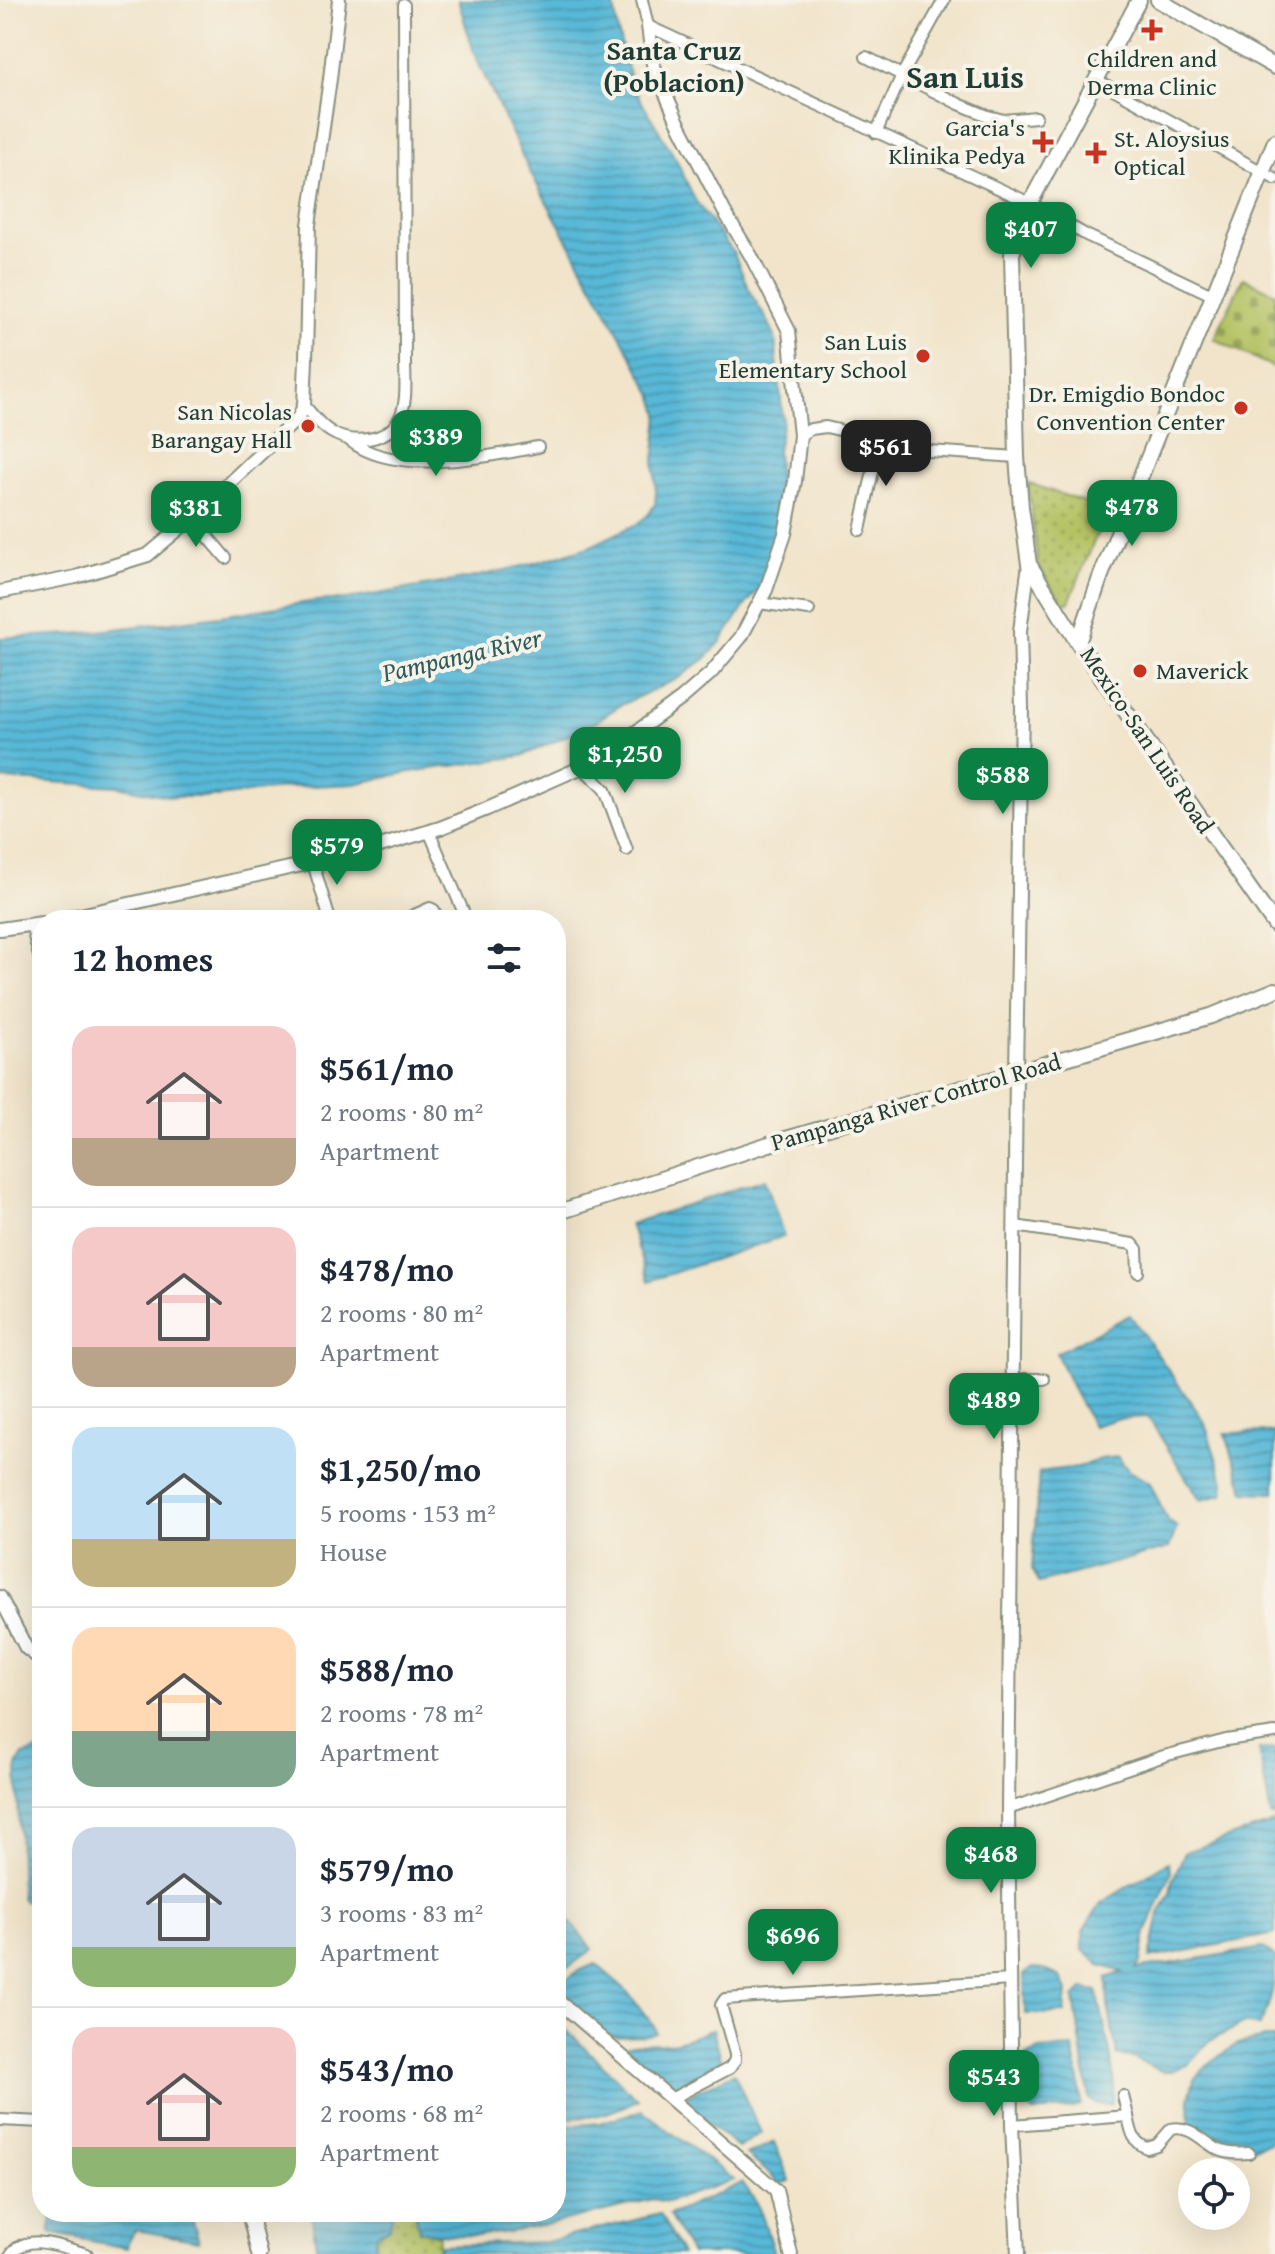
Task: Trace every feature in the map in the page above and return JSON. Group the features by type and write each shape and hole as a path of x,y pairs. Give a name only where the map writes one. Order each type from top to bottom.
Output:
{"main road":[{"path":"1078,643 1029,564 1017,457 1012,254 1030,203 1139,0"},
{"path":"1158,0 1275,67"},
{"name":"Mexico-San Luis Road","path":"1275,141 1269,176 1214,296 1100,578 1078,643 1275,925"},
{"name":"Pampanga River Control Road","path":"566,1210 769,1144 1211,1016 1275,990"},
{"path":"251,2222 259,2254"}],"street":[{"path":"0,592 76,577 148,555 299,417 304,405 309,225 339,0"},
{"path":"103,910 360,852 487,809 582,767 632,735 711,673 741,637 759,603 785,534 800,435 789,331 677,120 653,64 642,0"},
{"path":"876,133 902,75 944,0"},
{"path":"348,439 367,439 384,434 399,421 404,406 404,5"},
{"path":"648,26 1030,203 1086,235 1214,296"},
{"path":"866,57 988,116 1004,120 1036,117"},
{"path":"1097,80 1269,176"},
{"path":"304,405 323,427 376,455 441,461 538,447"},
{"path":"800,435 811,429 826,427 929,451 1017,457"},
{"path":"860,530 880,439"},
{"path":"192,518 226,558"},
{"path":"1018,2254 1012,2125 1008,1809 1020,952 1020,631 1029,564"},
{"path":"759,603 809,610"},
{"path":"582,767 605,790 627,850"},
{"path":"429,831 463,910"},
{"path":"313,863 327,910"},
{"path":"0,929 32,924"},
{"path":"1015,1226 1133,1244 1137,1249 1138,1272"},
{"path":"1013,1379 1044,1379"},
{"path":"0,1597 26,1648 32,1652"},
{"path":"1008,1809 1164,1756 1226,1740 1275,1733"},
{"path":"671,2099 730,2068 735,2060 722,2016 721,2005 725,1999 1010,1980"},
{"path":"566,2008 776,2190 791,2254"},
{"path":"1123,2096 1137,2144 1147,2148 1157,2145 1171,2129 1179,2128 1193,2132 1223,2151 1249,2153"},
{"path":"1012,2125 1128,2116"},
{"path":"0,2120 32,2122"},
{"path":"11,2254 21,2244 39,2242 87,2254"}],"green space":[{"path":"1243,278 1275,293 1275,368 1214,339"},
{"path":"1028,483 1107,510 1069,602 1062,602 1038,566"},
{"path":"390,2222 417,2222 419,2230 439,2235 438,2254 374,2254 377,2234 389,2228"}],"water":[{"name":"Pampanga River","path":"458,0 613,0 631,80 640,99 677,161 695,200 733,252 751,294 775,337 783,421 777,450 781,514 770,570 763,585 720,643 679,678 619,706 591,725 522,756 410,772 354,784 290,787 218,797 173,797 117,786 0,779 0,638 74,634 220,616 315,601 349,599 470,578 589,547 637,524 655,504 654,461 659,414 654,397 528,168 475,56"},
{"path":"765,1179 784,1236 649,1281 630,1224"},
{"path":"1130,1315 1204,1421 1224,1482 1223,1495 1200,1500 1148,1417 1116,1419 1093,1426 1075,1394 1056,1353"},
{"path":"1275,1432 1275,1493 1245,1492 1225,1433"},
{"path":"1118,1457 1129,1471 1150,1483 1167,1520 1177,1527 1169,1548 1039,1583 1032,1569 1039,1472"},
{"path":"1275,1749 1275,1817 1271,1817 1259,1750"},
{"path":"32,1752 32,1903 23,1901 21,1896 17,1766 23,1755"},
{"path":"1275,1822 1275,1934 1150,1958 1159,1913 1185,1852"},
{"path":"1168,1862 1171,1873 1146,1932 1141,1962 1136,1969 1263,1948 1275,1957 1275,1966 1270,2001 1259,2026 1245,2023 1210,2041 1187,2065 1162,2071 1117,2055 1108,2006 1107,1978 1123,1972 1100,1965 1083,1950 1083,1931 1101,1903"},
{"path":"566,1917 593,1949 566,1969"},
{"path":"596,1964 625,1989 656,2033 603,2037 566,2004 566,1979"},
{"path":"1032,1968 1061,1977 1067,1991 1065,2013 1025,2014 1024,1974"},
{"path":"1083,1989 1097,1991 1113,2070 1114,2096 1111,2105 1097,2104 1089,2099 1074,1998"},
{"path":"713,2029 722,2063 677,2085 663,2083 622,2048 679,2041"},
{"path":"566,2030 638,2099 617,2109 566,2119"},
{"path":"1275,2038 1275,2141 1239,2150 1221,2145 1190,2125 1189,2098 1194,2079 1211,2062 1237,2044"},
{"path":"1073,2048 1081,2106 1033,2112 1026,2105 1025,2056 1039,2050"},
{"path":"734,2073 761,2133 738,2148 684,2103 688,2095"},
{"path":"642,2110 734,2180 667,2202 653,2199 566,2221 566,2126 599,2123"},
{"path":"774,2142 790,2181 779,2184 746,2155"},
{"path":"742,2183 758,2207 774,2254 691,2254 669,2215"},
{"path":"660,2214 682,2254 438,2254 440,2245 545,2242"},
{"path":"51,2222 193,2222 199,2241 136,2230 129,2238 127,2248 50,2233"},
{"path":"312,2222 390,2222 389,2228 377,2234 374,2254 317,2254"},
{"path":"417,2222 562,2222 475,2235 419,2230"}],"place":[{"name":"Children and Derma Clinic","path":"1152,30"},
{"name":"Garcia's Klinika Pedya","path":"1043,142"},
{"name":"St. Aloysius Optical","path":"1096,153"},
{"name":"San Luis Elementary School","path":"923,356"},
{"name":"Dr. Emigdio Bondoc Convention Center","path":"1241,408"},
{"name":"San Nicolas Barangay Hall","path":"308,426"},
{"name":"Maverick","path":"1140,671"}],"district":[{"name":"Santa Cruz (Poblacion)","path":"674,66"},
{"name":"San Luis","path":"965,77"}]}
